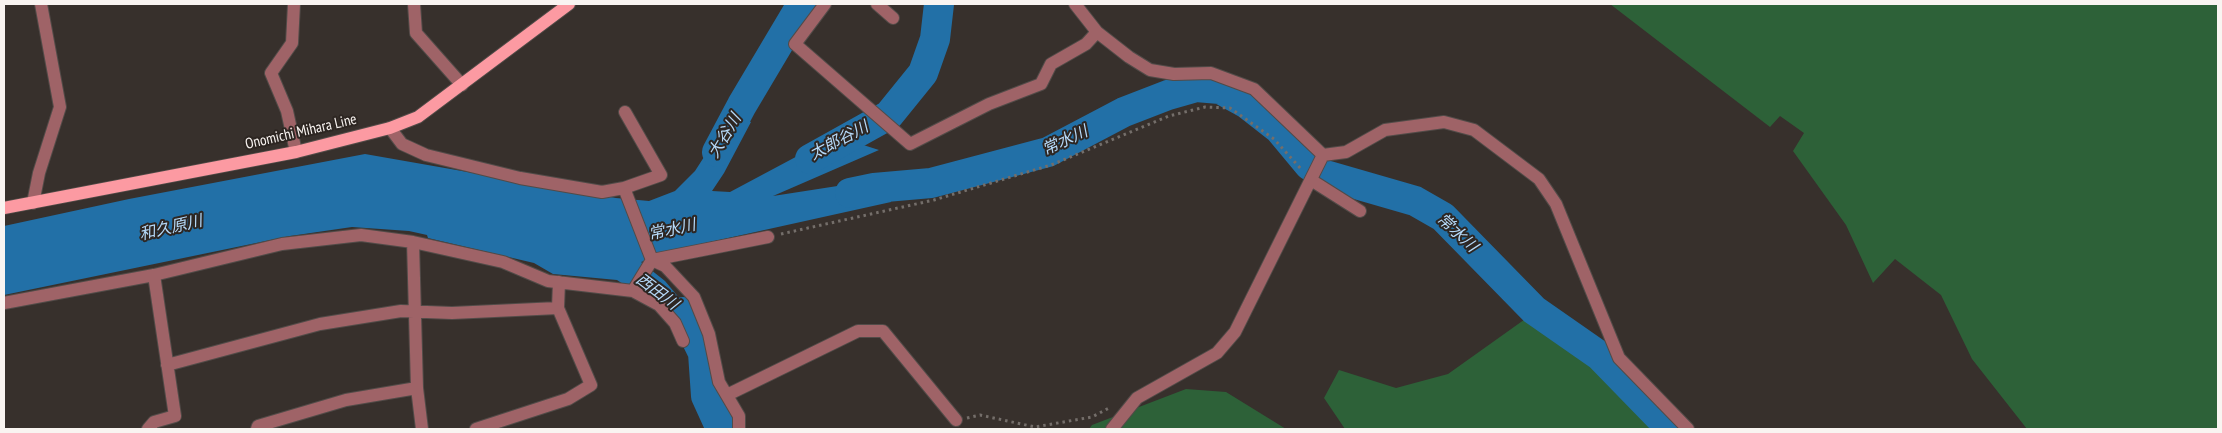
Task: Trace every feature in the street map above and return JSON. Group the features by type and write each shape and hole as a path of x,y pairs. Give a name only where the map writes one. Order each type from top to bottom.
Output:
{"main road":[{"name":"Onomichi Mihara Line","path":"4,208 296,152 390,128 418,117 569,4"}],"street":[{"path":"294,4 292,43 271,73 287,111 296,152"},
{"path":"414,4 416,33 462,85"},
{"path":"825,4 795,44 910,144 989,104 1041,84 1051,64 1086,44 1097,32"},
{"path":"877,4 893,18"},
{"path":"1075,4 1097,32 1128,57 1150,70 1174,74 1211,73 1254,88 1323,155"},
{"path":"33,203 38,173 60,107 44,5"},
{"path":"390,128 402,144 426,155 520,178 602,192 624,188 661,175 626,112"},
{"path":"1323,155 1346,152 1385,130 1444,122 1474,130 1539,179 1556,204 1619,358 1688,429"},
{"path":"1112,429 1137,398 1217,352 1235,332 1323,155"},
{"path":"1311,180 1360,211"},
{"path":"624,188 652,260 664,266 694,297 709,334 719,382 739,416 739,429"},
{"path":"4,303 154,275 282,244 361,235 413,242 503,262 548,281 633,291 659,305 675,323 683,341"},
{"path":"633,291 652,260 768,237"},
{"path":"413,242 417,388 422,429"},
{"path":"148,429 154,422 175,416 154,275"},
{"path":"476,429 568,399 591,385 558,308 559,282"},
{"path":"168,365 320,324 401,311 452,313 558,308"},
{"path":"727,395 858,331 884,330 956,420"},
{"path":"257,429 258,426 346,400 417,388"}],"path":[{"path":"768,237 934,200 1051,164 1169,116 1205,107 1230,108 1274,139 1311,180"},
{"path":"956,420 980,415 1035,427 1092,417 1110,408"}],"green space":[{"path":"1610,4 2218,4 2218,429 2027,429 1972,359 1941,295 1895,259 1873,283 1846,225 1793,151 1804,133 1780,116 1770,127"},
{"path":"1528,317 1593,363 1656,429 1345,429 1324,398 1339,370 1396,388 1448,374"},
{"path":"1186,389 1226,392 1286,429 1089,429 1092,425"}],"water":[{"name":"和久原川","path":"731,115 751,122 724,173 712,191 730,192 835,136 879,150 773,196 889,178 891,202 683,248 641,262 665,281 691,312 707,351 691,345 677,320 617,280 553,274 534,263 428,238 427,235 409,231 352,227 290,236 4,295 4,226 129,199 365,154 616,198 649,201 675,191 695,171"}],"waterway":[{"name":"大谷川","path":"717,152 742,105 802,4"},
{"name":"太郎谷川","path":"810,159 889,115 923,73 935,39 939,4"},
{"name":"常水川","path":"850,193 874,188 931,183 1048,152 1124,112 1168,95 1196,87 1220,89 1247,104 1279,129 1309,165 1325,175 1415,201 1443,217 1534,310 1600,356 1671,429"},
{"name":"西田川","path":"683,312 703,353 706,396 721,429"}]}
